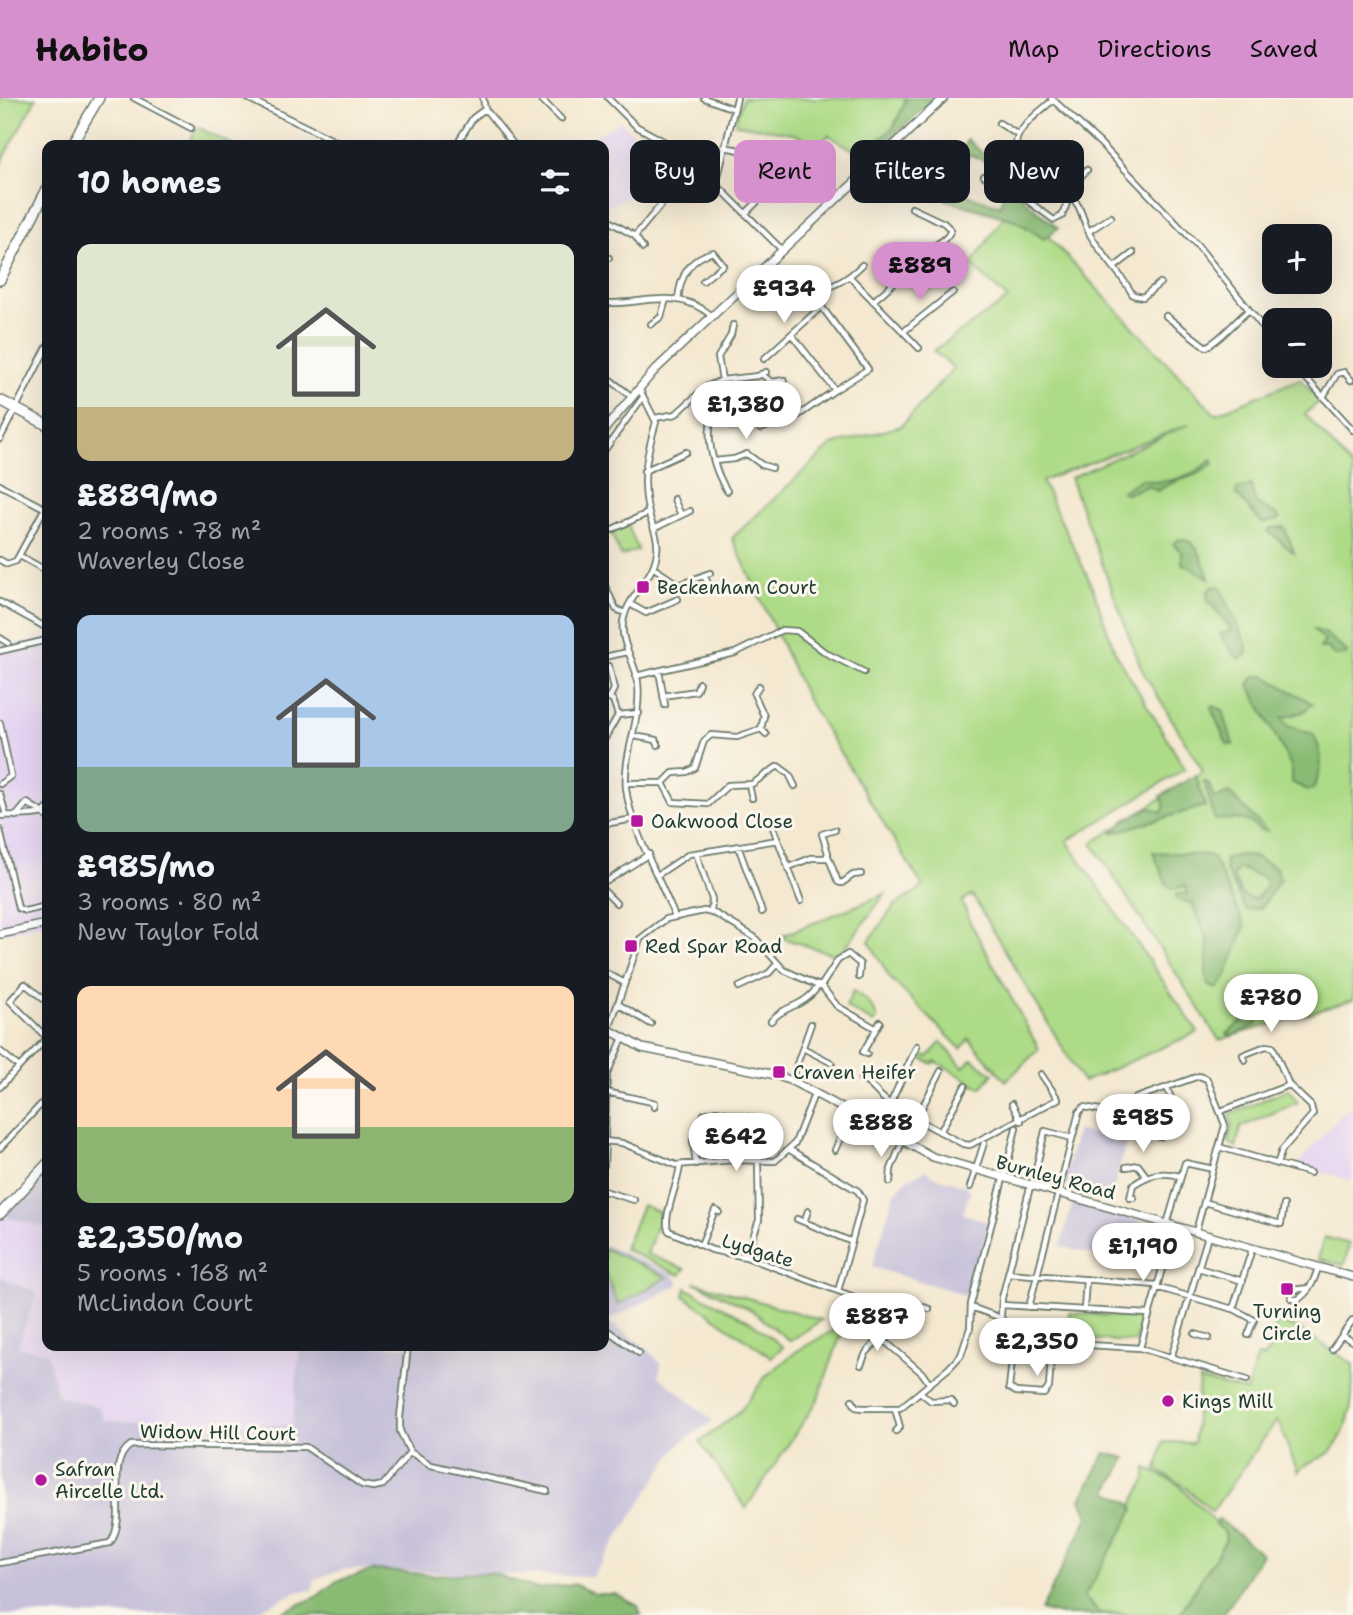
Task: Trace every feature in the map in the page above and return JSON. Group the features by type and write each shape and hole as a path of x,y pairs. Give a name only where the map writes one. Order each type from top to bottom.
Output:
{"highway":[{"path":"74,140 99,98"},
{"path":"0,280 42,209"},
{"path":"0,400 42,422"},
{"path":"0,1214 42,1169"}],"street":[{"path":"134,98 191,128"},
{"path":"247,98 333,140"},
{"path":"483,98 485,108 510,140"},
{"path":"540,98 561,119"},
{"path":"608,98 636,126 661,140"},
{"path":"704,98 734,109"},
{"path":"720,166 737,98"},
{"path":"836,198 944,98"},
{"path":"1017,140 1018,135 1052,99 1100,143 1198,246 1262,326"},
{"path":"459,140 473,118 485,108"},
{"path":"999,123 1018,135"},
{"path":"724,147 734,149"},
{"path":"1084,174 1087,170"},
{"path":"720,189 782,250"},
{"path":"635,236 662,203"},
{"path":"745,214 757,203"},
{"path":"609,424 639,388 831,203"},
{"path":"1031,203 1054,220 1062,216 1066,203"},
{"path":"1075,203 1086,216 1089,231 1105,257 1116,266 1138,298 1149,294 1161,281"},
{"path":"873,301 905,275 935,245 947,239 951,230 944,223 912,208"},
{"path":"1089,231 1111,217"},
{"path":"609,221 635,236 643,248"},
{"path":"678,300 679,286 687,268 704,254 713,252 723,265 704,281"},
{"path":"1116,266 1133,253"},
{"path":"762,269 781,286 810,291 850,277 862,265"},
{"path":"850,277 919,348"},
{"path":"764,359 820,308 825,287"},
{"path":"760,429 799,415 868,369 846,337 820,308 810,291"},
{"path":"903,332 953,292"},
{"path":"651,324 661,317 666,299"},
{"path":"609,303 678,300 693,302 712,316"},
{"path":"1166,316 1206,346 1217,341 1224,330 1249,310"},
{"path":"722,380 718,357 731,335 733,325"},
{"path":"792,335 835,390"},
{"path":"0,439 42,357"},
{"path":"1323,397 1337,373 1344,372 1351,380"},
{"path":"655,418 676,414 710,385 722,380 763,373 772,382 784,380"},
{"path":"1306,378 1353,430"},
{"path":"609,379 631,396"},
{"path":"710,385 715,401 709,443 727,491"},
{"path":"639,388 655,418 644,471 648,513 658,544 654,568 625,613 623,637 636,676 639,713 628,759 626,783 634,819 675,917"},
{"path":"609,445 643,397"},
{"path":"644,471 686,452"},
{"path":"715,461 734,459 747,454 762,465 772,468"},
{"path":"0,485 42,504"},
{"path":"674,499 681,516"},
{"path":"654,528 690,511"},
{"path":"609,531 648,513"},
{"path":"0,560 12,564 20,556 42,514"},
{"path":"20,556 42,568"},
{"path":"654,568 679,584 707,574 710,589"},
{"path":"609,594 616,609 625,613"},
{"path":"630,604 646,612 678,599"},
{"path":"0,602 42,625"},
{"path":"636,676 735,653 782,630 797,631 826,653 864,672"},
{"path":"0,638 8,643"},
{"path":"0,651 42,640"},
{"path":"609,656 628,652"},
{"path":"612,669 614,689 610,698 618,715"},
{"path":"659,671 665,705"},
{"path":"663,696 699,692 699,683"},
{"path":"759,686 751,694 764,716 761,729"},
{"path":"618,715 639,713"},
{"path":"609,731 618,715"},
{"path":"0,723 11,776 0,784"},
{"path":"761,729 765,734"},
{"path":"626,783 663,783 673,773 687,772 695,768 704,740 711,735 734,740 761,729"},
{"path":"634,736 658,740"},
{"path":"663,783 673,802 712,803 729,785 749,785 778,763 793,778 795,786"},
{"path":"749,785 752,798"},
{"path":"0,794 3,816 21,818 42,814"},
{"path":"16,816 27,803 42,811"},
{"path":"609,823 634,819"},
{"path":"772,825 802,901"},
{"path":"0,830 18,908 25,911 42,907"},
{"path":"835,830 822,834 838,882 842,883 853,875 861,874"},
{"path":"659,874 681,857 778,840"},
{"path":"738,846 760,909"},
{"path":"696,853 712,899 711,912"},
{"path":"609,880 649,854"},
{"path":"789,867 805,859 828,856"},
{"path":"609,897 613,901"},
{"path":"609,1022 618,1004 640,939 659,923 696,911 711,912 754,937 777,964 820,986 837,1006 875,1028"},
{"path":"0,934 42,925"},
{"path":"771,1021 804,1003 838,960 848,954 860,964 859,977"},
{"path":"741,984 769,973 777,964"},
{"path":"609,975 625,983"},
{"path":"42,998 25,984 10,1001 42,1033"},
{"path":"618,1004 651,1024"},
{"path":"863,1052 880,1022"},
{"path":"791,1081 811,1024"},
{"name":"Burnley Road","path":"609,1030 642,1048 673,1057 791,1081 902,1142 953,1164 1353,1277"},
{"path":"609,1070 623,1038"},
{"path":"0,1087 42,1043"},
{"path":"878,1129 917,1046"},
{"path":"1243,1055 1266,1046 1273,1047 1289,1085 1311,1106 1313,1114 1282,1150 1277,1164"},
{"path":"803,1048 832,1063"},
{"path":"0,1051 19,1068"},
{"path":"916,1119 940,1072"},
{"path":"864,1079 878,1097 891,1105 963,1144 974,1144 1058,1099 1041,1074"},
{"path":"1029,1307 1079,1112 1084,1107 1121,1114 1133,1099 1199,1076 1205,1077 1225,1125 1195,1232"},
{"path":"1221,1111 1289,1085"},
{"path":"940,1132 965,1086"},
{"path":"1155,1119 1153,1130 1156,1136 1164,1137 1181,1128 1167,1087"},
{"path":"609,1141 622,1143 680,1165 732,1160 775,1161 790,1150 815,1092"},
{"path":"609,1093 655,1104"},
{"path":"0,1148 42,1103"},
{"path":"1012,1104 1021,1121"},
{"path":"696,1164 693,1142 704,1114 716,1111 753,1119"},
{"path":"835,1150 851,1113"},
{"path":"851,1404 862,1408 895,1409 949,1368 961,1354 970,1328 971,1308 1016,1128"},
{"path":"1072,1138 1045,1131 1002,1305 1003,1329 1010,1337 1052,1343 1140,1348 1247,1380"},
{"path":"890,1182 891,1169 902,1142"},
{"path":"970,1187 984,1143"},
{"path":"1219,1147 1310,1173"},
{"path":"790,1150 861,1196 862,1205 838,1292"},
{"path":"746,1257 759,1220 758,1162"},
{"path":"1140,1348 1165,1257 1182,1166 1187,1162 1213,1169"},
{"name":"Lydgate","path":"680,1165 678,1186 666,1218 666,1227 675,1235 746,1257 838,1292 882,1303 910,1302 929,1309"},
{"path":"1127,1165 1138,1165 1147,1177"},
{"path":"1130,1198 1133,1185 1147,1177 1163,1172 1180,1176"},
{"path":"609,1192 634,1200"},
{"path":"1204,1202 1281,1224 1284,1205"},
{"name":"Lydgate","path":"701,1245 715,1210"},
{"path":"804,1222 808,1211"},
{"name":"Lydgate","path":"797,1219 852,1242"},
{"path":"1171,1358 1208,1236"},
{"path":"1234,1308 1252,1249"},
{"path":"1129,1250 1165,1257"},
{"path":"1309,1288 1318,1267"},
{"path":"1198,1268 1243,1281"},
{"path":"1009,1273 1156,1286 1234,1308 1254,1320 1248,1335"},
{"path":"1084,1310 1086,1279"},
{"path":"882,1303 878,1329 880,1338 922,1373 929,1383"},
{"path":"1002,1305 1148,1314"},
{"path":"971,1308 1001,1318"},
{"path":"1332,1349 1342,1335 1351,1329 1353,1320"},
{"path":"609,1332 639,1353"},
{"path":"1195,1334 1209,1338"},
{"path":"1342,1335 1353,1342"},
{"path":"865,1363 869,1348 880,1338"},
{"path":"1012,1361 1009,1388 1016,1392 1044,1394 1049,1387 1052,1343"},
{"path":"407,1351 400,1431 410,1452 431,1465 547,1491"},
{"path":"919,1392 931,1401 952,1399"},
{"path":"895,1409 900,1428"},
{"name":"Widow Hill Court","path":"0,1563 110,1543 118,1528 118,1463 124,1449 131,1445 306,1447 362,1485 373,1487 383,1485 410,1452"}],"shaded area":[{"path":"622,121 631,132 647,140 630,140 630,197 609,206 609,140 588,140"},
{"path":"42,638 42,925 0,934 0,641 9,646"},
{"path":"1353,1102 1353,1181 1297,1165"},
{"path":"1077,1130 1126,1143 1112,1197 1063,1183"},
{"path":"926,1170 933,1176 966,1186 970,1191 963,1214 989,1222 969,1296 872,1267 894,1194 908,1179"},
{"path":"42,1174 42,1227 3,1216"},
{"path":"1073,1202 1141,1221 1127,1251 1145,1257 1142,1267 1060,1246"},
{"path":"3,1216 42,1227 42,1351 302,1351 294,1425 107,1421 99,1407 59,1396 47,1352 18,1347 37,1292 0,1277 0,1222"},
{"path":"609,1247 673,1274 679,1284 609,1320"},
{"path":"0,1277 37,1292 18,1347 47,1352 58,1396 99,1407 106,1421 292,1425 299,1351 609,1351 609,1322 648,1349 661,1364 659,1376 713,1421 679,1444 592,1577 345,1569 315,1579 313,1590 299,1591 248,1615 0,1615"}],"green space":[{"path":"0,98 36,98 0,165"},
{"path":"743,98 906,100 894,127 879,140 850,140 850,148 828,135 824,140 808,140 791,133 735,124"},
{"path":"903,98 936,98 888,140 879,140 894,127 906,100"},
{"path":"197,127 223,140 190,140"},
{"path":"970,142 984,155 984,161 970,154"},
{"path":"970,196 984,203 1000,206 1001,203 1028,203 1058,228 1044,239 1015,220 956,203 970,203"},
{"path":"1009,203 1017,203 1215,414 1300,379 1320,401 1305,414 1353,468 1353,1000 1219,1040 1092,843 1203,771 1142,670 1070,478 1190,424 1042,481 1092,586 1115,652 1185,769 1067,841 1198,1032 1083,1082 972,895 962,901 970,922 1039,1049 1006,1081 969,1039 961,1049 890,978 869,941 895,905 923,887 807,699 732,538 832,445 901,426 954,368 933,351 1008,299 971,265 1009,209"},
{"path":"745,395 758,400 762,407 737,427 732,427 726,420 714,422 716,407 730,407"},
{"path":"1212,460 1214,463 1207,469 1158,491 1147,486 1126,494 1122,491 1141,479 1160,481 1179,478"},
{"path":"1251,485 1256,504 1278,515 1280,519 1262,523 1236,494 1237,490"},
{"path":"628,525 638,550 621,556 611,533"},
{"path":"1284,527 1295,554 1268,531 1270,528"},
{"path":"1179,539 1196,547 1209,578 1182,563 1182,552 1173,544"},
{"path":"1213,586 1220,586 1246,644 1247,654 1241,659 1234,655 1220,634 1232,630 1208,600 1207,593"},
{"path":"1314,630 1325,633 1347,652 1346,655 1334,656 1328,648 1320,648 1325,641"},
{"path":"1255,676 1265,676 1313,704 1303,712 1282,718 1288,726 1313,734 1317,742 1321,762 1313,789 1308,790 1291,782 1291,766 1249,685"},
{"path":"1213,706 1223,710 1233,745 1227,744 1211,708"},
{"path":"1196,775 1205,806 1112,833 1125,820 1150,807 1162,813 1165,806 1161,796"},
{"path":"1204,781 1209,784 1214,799 1229,793 1267,831 1259,830 1245,820 1215,820"},
{"path":"1153,852 1207,855 1214,859 1245,926 1225,978 1217,989 1208,985 1208,942 1192,903 1177,899 1176,894 1188,894 1185,886 1172,889 1166,883"},
{"path":"1239,855 1255,857 1276,868 1280,879 1261,908 1246,910 1226,871 1225,859","holes":["1239,868 1264,878 1266,886 1257,898 1250,899 1241,894 1233,876"]},
{"path":"885,894 839,956 779,937"},
{"path":"1261,979 1266,996 1256,1025 1232,1036 1227,1034 1243,1020"},
{"path":"853,991 871,1006 877,1019 874,1023 846,1007"},
{"path":"941,1042 963,1067 972,1059 993,1074 981,1088 935,1061 933,1064 919,1058 921,1053 928,1057"},
{"path":"1288,1089 1298,1102 1241,1127 1236,1147 1228,1142 1232,1124 1229,1115"},
{"path":"642,1205 661,1213 647,1254 685,1269 680,1275 624,1249"},
{"path":"1324,1237 1349,1244 1344,1265 1318,1259"},
{"path":"609,1250 667,1277 618,1305 609,1282"},
{"path":"694,1282 821,1320 790,1341 750,1309"},
{"path":"686,1288 751,1322 783,1347 771,1357 684,1296"},
{"path":"1069,1313 1142,1318 1135,1342 1068,1338"},
{"path":"1276,1322 1297,1328 1353,1364 1352,1399 1347,1422 1338,1443 1330,1452 1305,1465 1298,1472 1277,1420 1212,1512 1184,1486 1157,1470 1163,1442 1194,1443 1199,1380 1246,1391 1258,1356 1264,1358 1272,1345"},
{"path":"836,1329 842,1332 817,1401 746,1508 700,1442 740,1411 766,1376 797,1351"},
{"path":"1105,1453 1126,1458 1108,1491 1132,1505 1134,1510 1084,1597 1099,1613 1131,1615 1061,1615 1041,1610 1088,1517 1081,1499"},
{"path":"1146,1468 1177,1483 1225,1533 1226,1540 1179,1615 1099,1613 1084,1597 1134,1510 1132,1505 1146,1479"},
{"path":"1219,1519 1262,1554 1223,1615 1179,1615 1226,1540 1225,1533 1215,1524"},
{"path":"374,1570 433,1575 492,1573 537,1589 574,1584 595,1594 615,1594 638,1606 641,1615 276,1615 316,1597 337,1581"}],"place":[{"name":"Beckenham Court","path":"643,587"},
{"name":"Oakwood Close","path":"637,821"},
{"name":"Red Spar Road","path":"631,946"},
{"name":"Craven Heifer","path":"779,1072"},
{"name":"Turning Circle","path":"1287,1289"},
{"name":"Kings Mill","path":"1168,1401"},
{"name":"Safran Aircelle Ltd.","path":"41,1480"}]}
